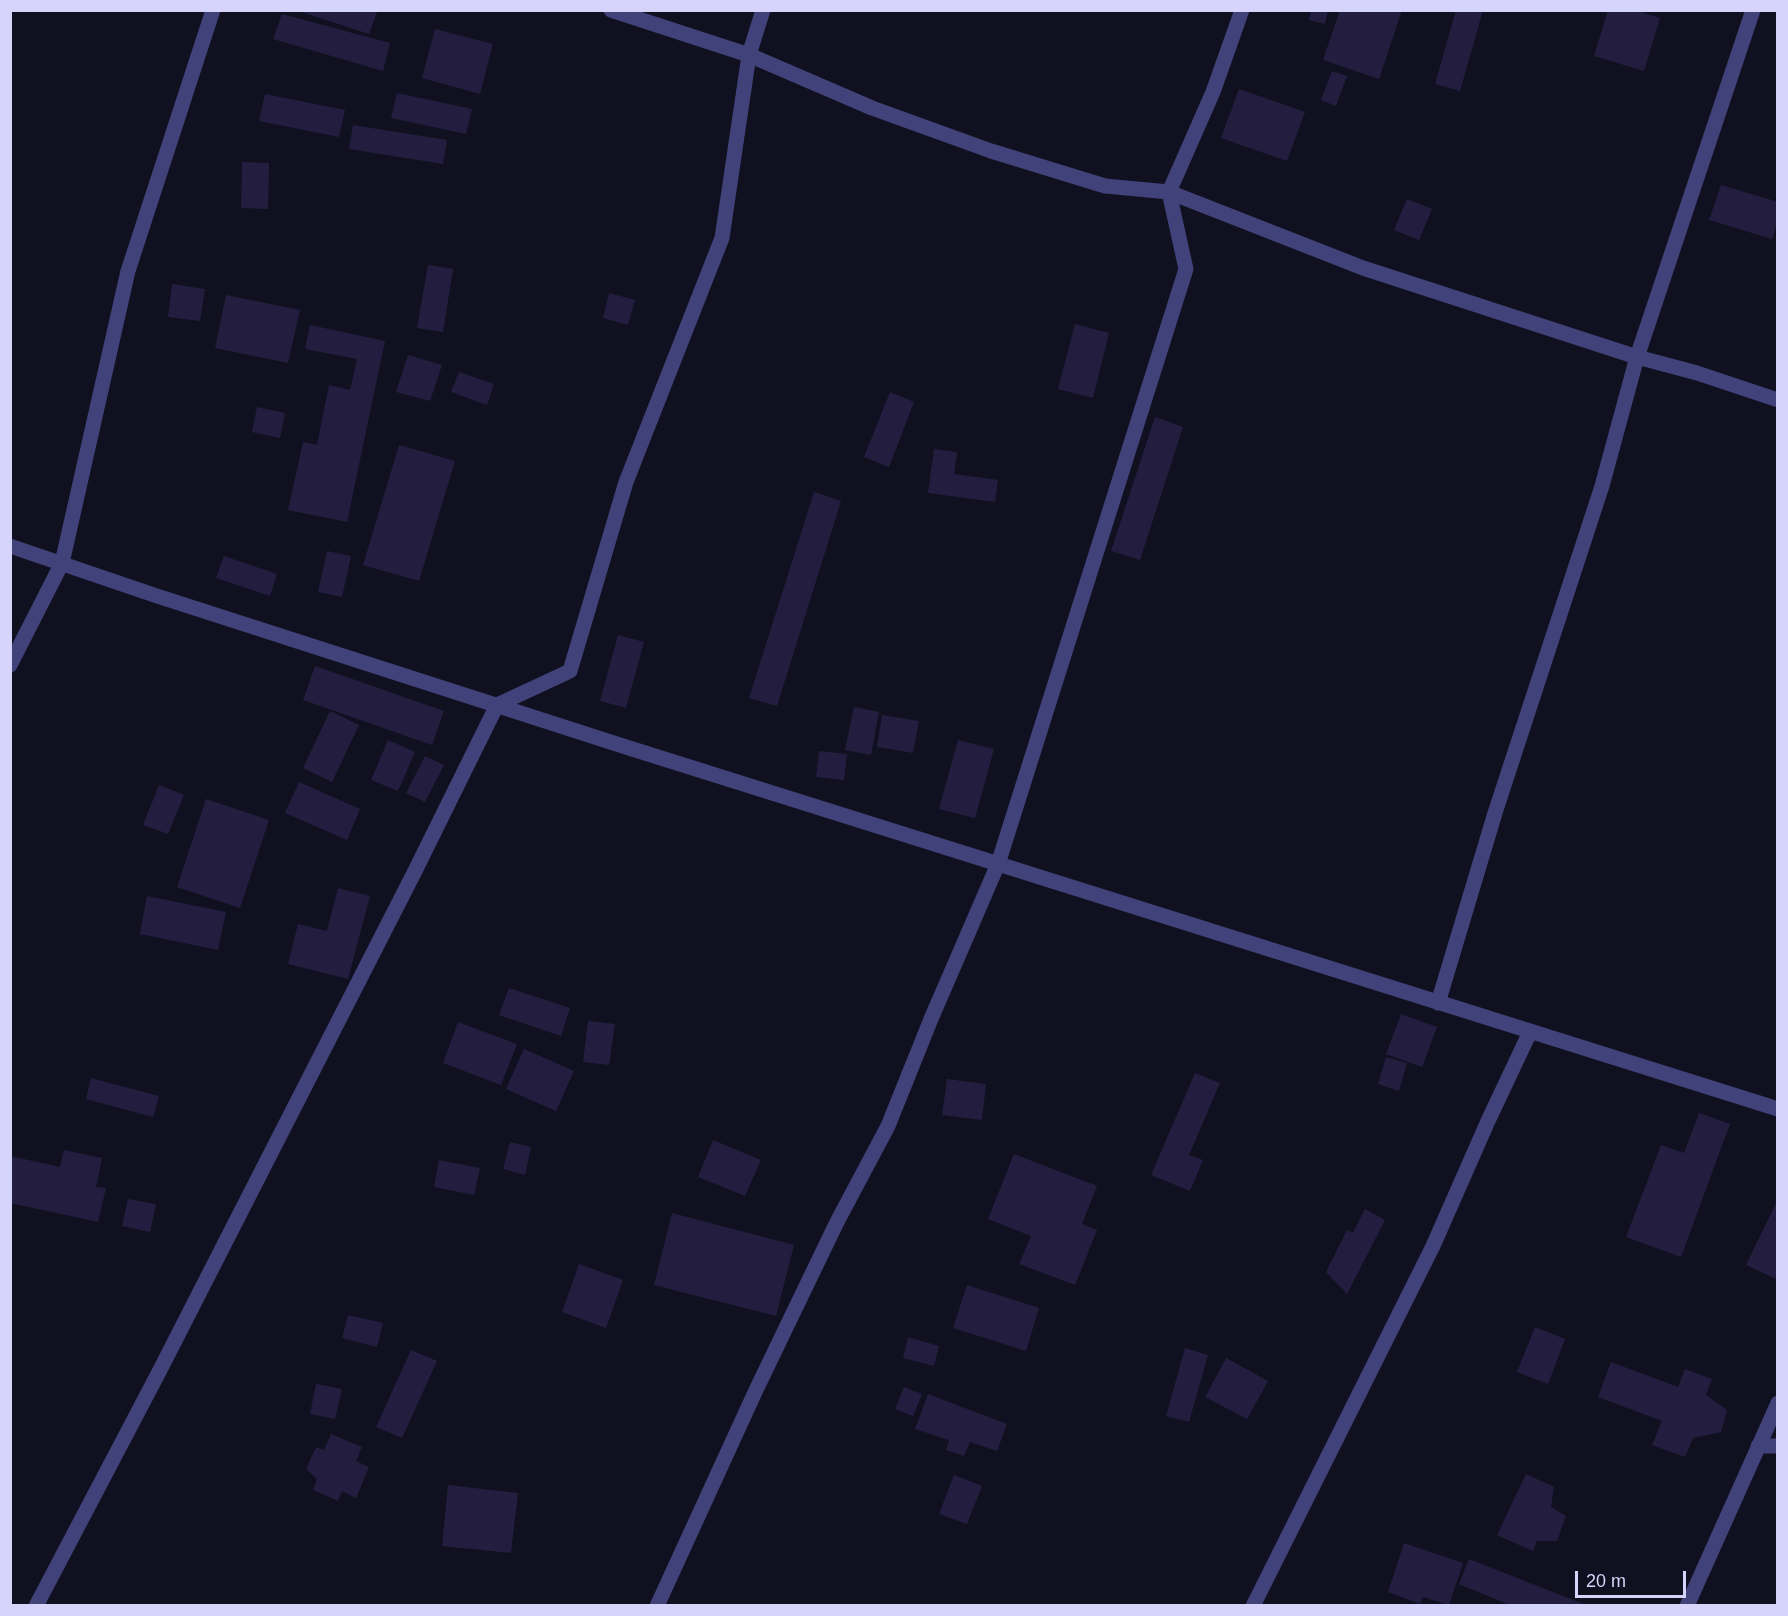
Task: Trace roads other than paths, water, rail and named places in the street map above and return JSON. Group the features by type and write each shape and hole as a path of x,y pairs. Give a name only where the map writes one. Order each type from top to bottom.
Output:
{"street":[{"path":"10,665 62,563 128,271 213,10"},
{"path":"611,10 749,55 872,108 991,152 1105,186 1169,192 1363,268 1778,400"},
{"path":"36,1605 171,1348 415,871 497,705 570,671 626,482 722,238 749,55 764,10"},
{"path":"657,1605 832,1232 888,1126 998,864 1186,269 1169,192 1213,92 1242,10"},
{"path":"1438,1003 1496,813 1602,486 1637,357 1752,10"},
{"path":"10,546 157,596 497,705 1778,1109"},
{"path":"1253,1605 1434,1246 1488,1121 1530,1032"},
{"path":"1687,1605 1778,1402"},
{"path":"1758,1446 1778,1446"}]}
